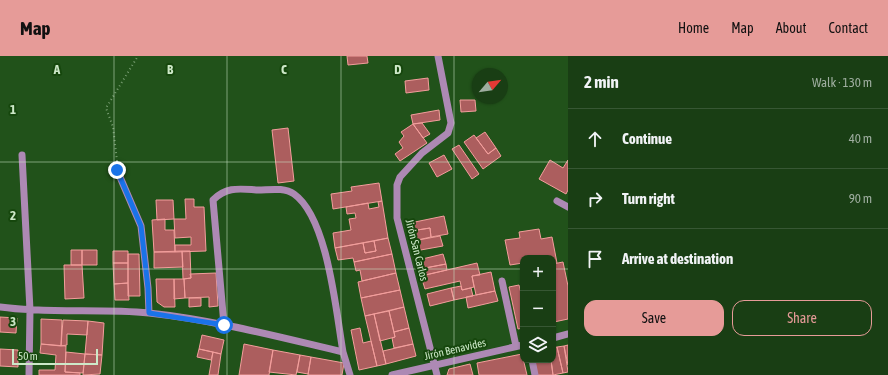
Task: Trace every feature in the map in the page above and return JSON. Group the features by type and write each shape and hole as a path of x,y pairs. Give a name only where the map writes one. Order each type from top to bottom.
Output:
{"street":[{"name":"Jirón San Carlos","path":"437,375 397,218 397,185 400,177 422,153 448,134 451,123 438,56"},
{"path":"22,155 30,310 29,375"},
{"path":"117,170 141,226 148,288 149,313"},
{"path":"224,325 213,200 228,189 285,190 294,194 306,208 313,219 323,244 343,352 350,375"},
{"path":"557,201 568,207"},
{"path":"502,281 520,346"},
{"path":"0,307 30,310 149,313 224,325 343,352"},
{"path":"556,337 568,334"},
{"name":"Jirón Benavides","path":"392,375 520,346"},
{"path":"533,363 535,375"}],"path":[{"path":"117,170 113,127 106,108 138,56"}],"building":[{"path":"347,56 367,56 368,63 348,65"},
{"path":"428,78 429,90 406,93 405,81"},
{"path":"460,100 472,100 472,104 475,104 476,111 461,112"},
{"path":"439,110 440,120 413,124 411,115"},
{"path":"422,123 430,134 423,138 413,124"},
{"path":"413,124 427,143 400,161 395,154 403,148 399,142 404,136 401,132"},
{"path":"288,128 294,181 278,183 272,130"},
{"path":"485,132 496,148 488,154 476,138"},
{"path":"474,135 488,154 496,148 501,156 483,169 464,142"},
{"path":"459,145 479,174 472,179 452,149"},
{"path":"444,155 452,169 437,177 429,163"},
{"path":"550,160 563,168 568,160 568,190 566,194 539,179"},
{"path":"379,183 382,201 333,209 331,194 352,191 351,187"},
{"path":"185,199 194,199 194,207 204,207 206,251 175,252 175,245 191,245 191,237 175,238 174,219 186,219"},
{"path":"156,200 173,200 174,219 157,220"},
{"path":"382,201 388,238 335,248 333,233 351,230 349,219 356,218 355,213 347,214 346,207 368,203 369,209 379,207 378,202"},
{"path":"444,216 448,234 431,237 430,228 411,231 410,223"},
{"path":"165,219 165,230 174,230 175,252 154,252 152,220"},
{"path":"430,228 431,237 413,241 411,231"},
{"path":"539,229 541,239 552,237 555,255 520,255 520,263 510,265 505,240 520,238 519,232"},
{"path":"440,236 443,246 415,251 413,241"},
{"path":"388,238 392,254 354,262 353,258 338,260 335,248 363,243 365,253 376,251 374,241"},
{"path":"374,241 376,251 365,253 363,243"},
{"path":"71,250 82,250 82,265 71,265"},
{"path":"82,250 97,250 97,265 82,265"},
{"path":"113,251 128,251 128,263 113,263"},
{"path":"182,251 183,267 154,268 154,252"},
{"path":"182,251 190,251 191,278 183,279"},
{"path":"128,254 139,254 140,296 128,296"},
{"path":"392,254 396,273 362,281 360,270 356,271 354,262"},
{"path":"443,254 446,264 420,269 418,260"},
{"path":"563,262 568,286 568,319 556,322 556,291 556,263"},
{"path":"113,263 128,263 128,283 114,284"},
{"path":"477,263 480,275 472,276 474,287 462,290 460,281 425,289 421,276"},
{"path":"446,264 447,270 421,276 420,269"},
{"path":"64,265 82,265 84,298 65,299"},
{"path":"491,272 495,291 476,295 472,276"},
{"path":"216,273 218,306 209,307 209,297 185,298 184,279 191,278 190,274"},
{"path":"396,273 400,290 361,298 358,282"},
{"path":"156,279 174,279 175,307 164,307 157,302"},
{"path":"174,279 184,279 185,298 174,299"},
{"path":"128,283 129,300 115,300 114,284"},
{"path":"519,285 520,329 518,329 509,287"},
{"path":"461,286 462,290 471,288 473,296 454,300 451,288"},
{"path":"451,288 454,300 430,306 427,294"},
{"path":"400,290 404,307 365,316 361,298"},
{"path":"495,291 498,301 468,308 466,297"},
{"path":"189,298 201,298 201,306 189,307"},
{"path":"404,307 409,328 394,332 389,311"},
{"path":"389,311 395,337 380,341 374,314"},
{"path":"374,314 386,364 377,366 365,316"},
{"path":"0,317 17,318 16,333 0,332"},
{"path":"41,319 62,320 61,346 41,344"},
{"path":"63,320 88,321 87,335 67,334 67,345 61,346"},
{"path":"88,321 104,323 102,355 85,354"},
{"path":"360,328 363,343 371,341 377,366 359,370 351,330"},
{"path":"409,328 413,344 394,348 392,338 395,337 394,332"},
{"path":"202,335 224,340 221,354 199,349"},
{"path":"41,344 66,346 65,372 80,373 80,375 39,375 39,370 55,370 56,355 40,353"},
{"path":"244,344 273,350 269,375 239,375"},
{"path":"413,344 416,356 386,364 383,351"},
{"path":"568,345 568,365 564,346"},
{"path":"564,346 568,372 563,373 557,347"},
{"path":"556,347 563,373 553,375 551,363 556,363"},
{"path":"0,349 18,350 18,367 0,366"},
{"path":"199,349 213,352 211,360 197,357"},
{"path":"273,350 300,355 296,375 269,372"},
{"path":"66,352 85,354 83,373 65,372"},
{"path":"213,352 221,354 218,375 209,375"},
{"path":"85,354 102,355 100,374 83,375"},
{"path":"520,354 520,363 524,363 527,375 479,375 477,363"},
{"path":"300,355 311,357 308,374 297,372"},
{"path":"311,357 344,363 342,375 308,375"},
{"path":"534,363 551,363 553,375 536,375"},
{"path":"470,364 473,375 447,375 449,369"}],"route":[{"path":"117,170 141,226 145,255 149,313 224,325"}]}
